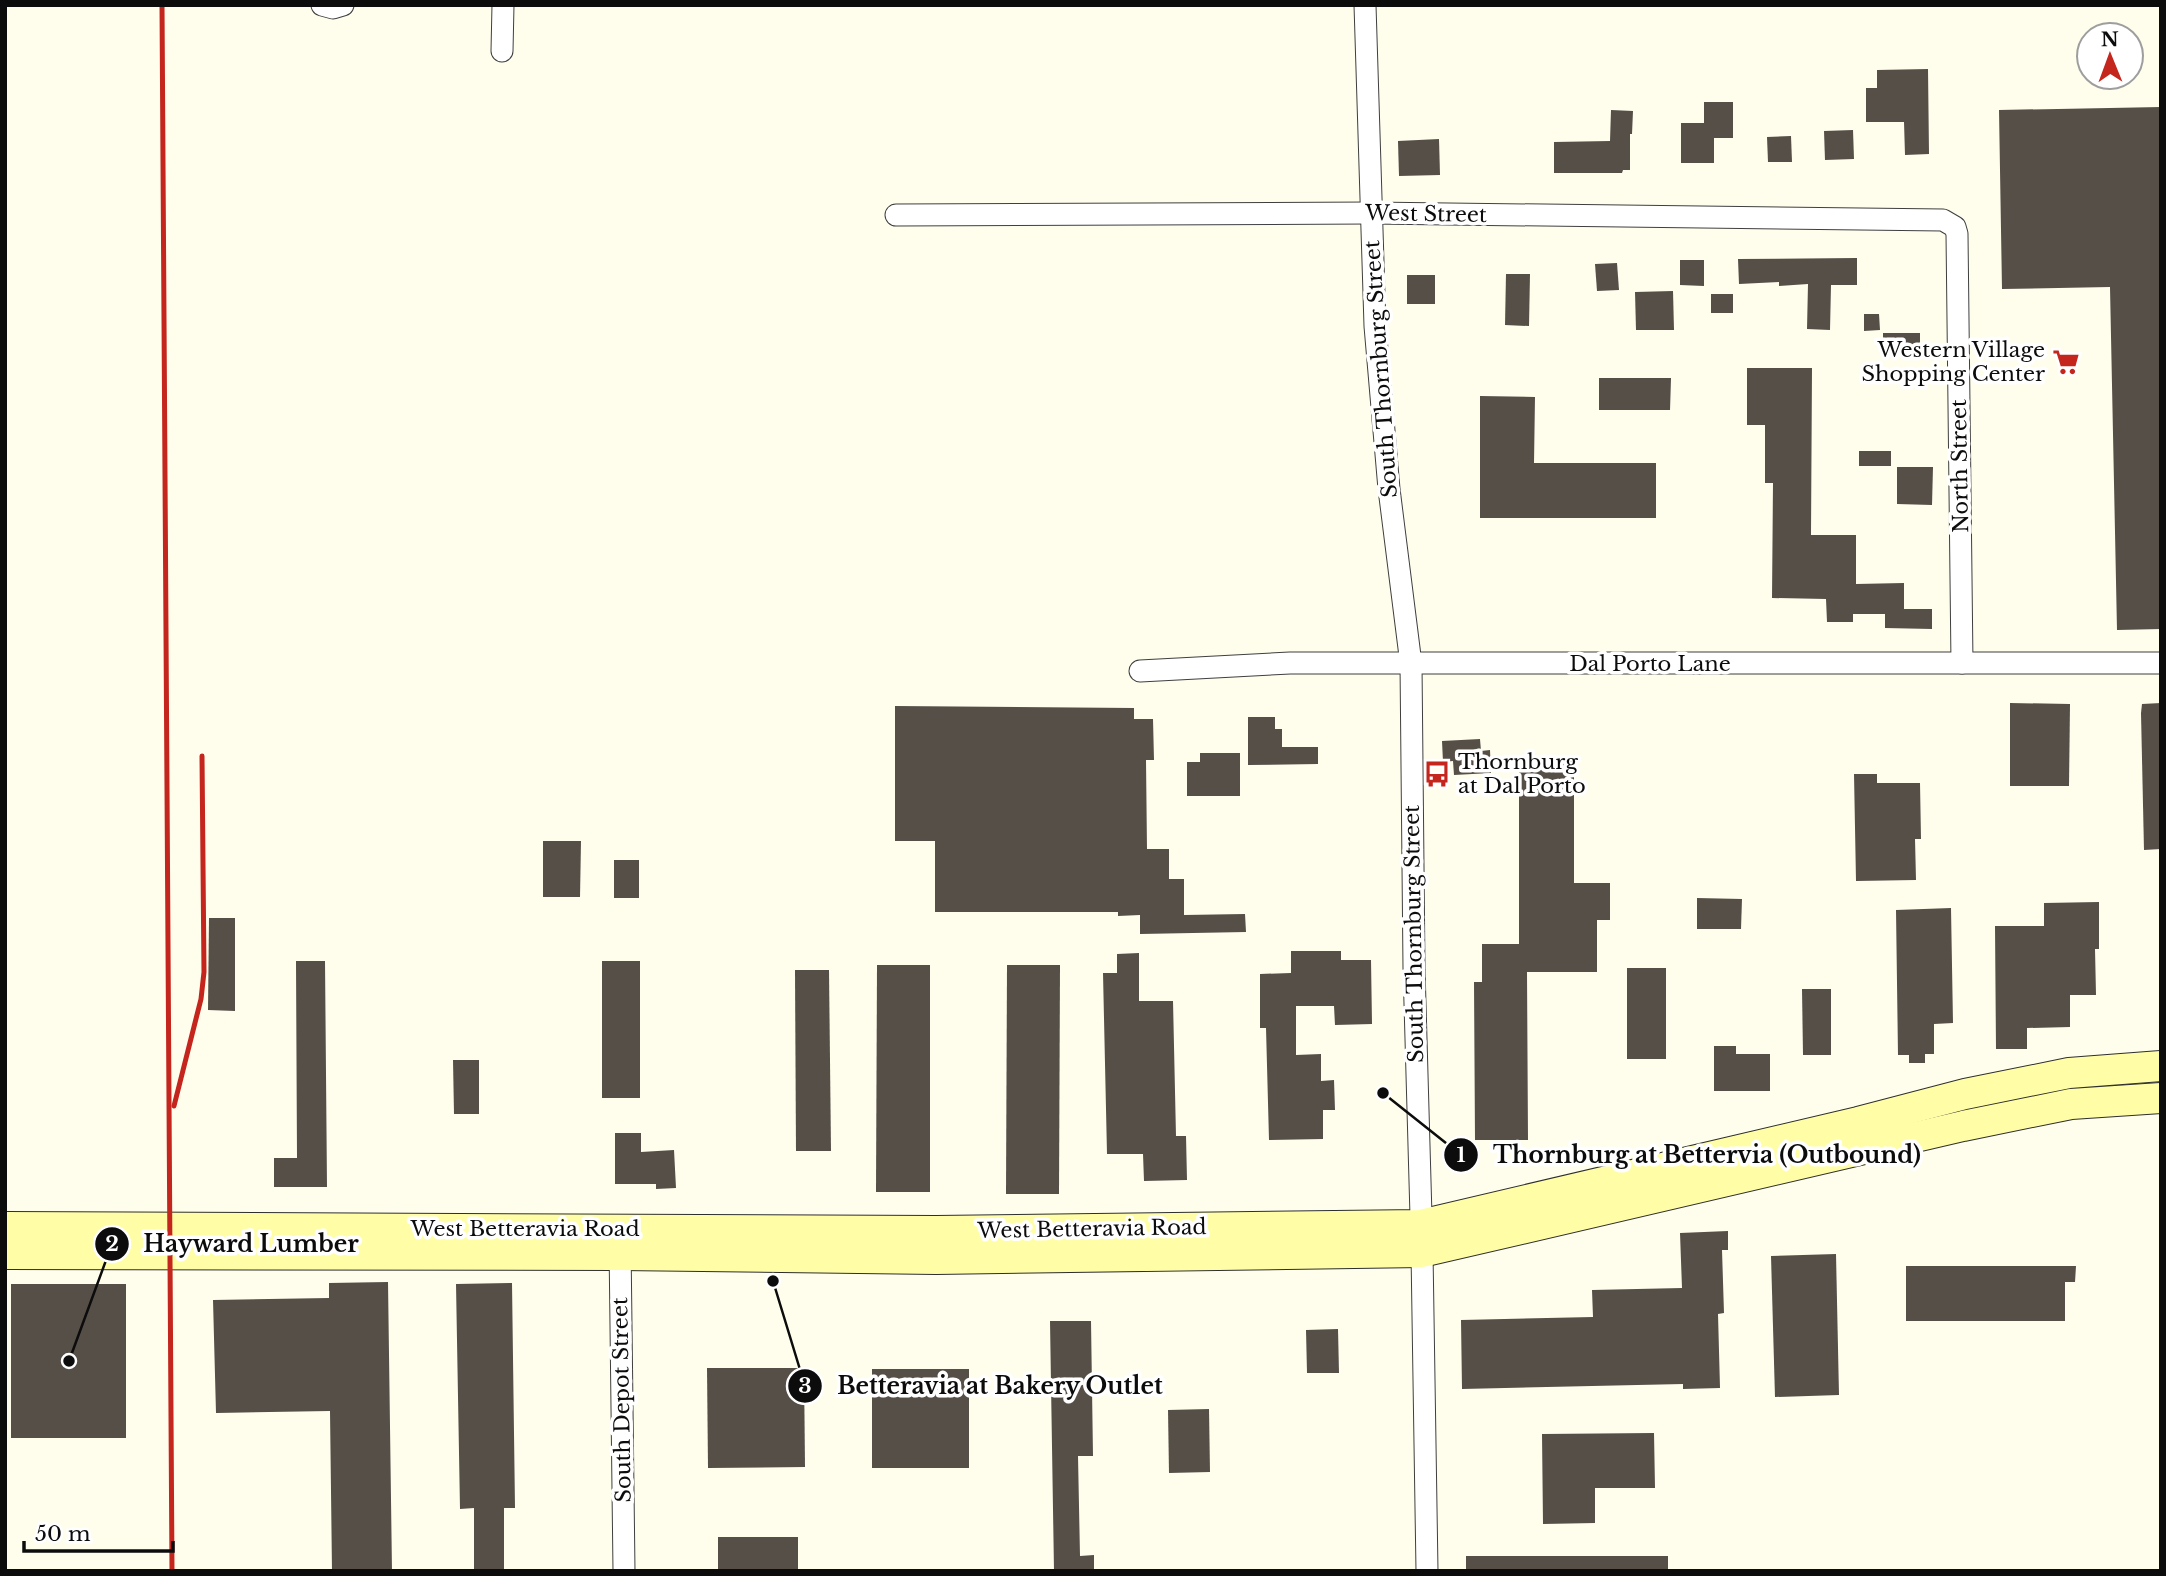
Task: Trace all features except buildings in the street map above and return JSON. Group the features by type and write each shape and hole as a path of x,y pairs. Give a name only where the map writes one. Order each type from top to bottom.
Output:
{"main road":[{"name":"West Betteravia Road","path":"1421,1238 1749,1149 1978,1091 2069,1073 2161,1066"},
{"name":"West Betteravia Road","path":"5,1254 620,1242 936,1231 1421,1238 2071,1104 2161,1098"},
{"name":"West Betteravia Road","path":"5,1227 620,1242"}],"street":[{"path":"322,5 333,8 344,5"},
{"path":"502,51 503,5"},
{"name":"South Thornburg Street","path":"1365,5 1375,326 1389,489 1411,664 1414,968 1427,1571"},
{"name":"West Street","path":"896,215 1371,213 1943,220 1955,227"},
{"name":"North Street","path":"1955,227 1962,663"},
{"name":"Dal Porto Lane","path":"1140,671 1226,664 1290,663 2161,663"},
{"name":"South Depot Street","path":"620,1242 624,1571"}],"railway":[{"path":"162,5 172,1571"},
{"path":"174,1106 201,999 204,972 202,756"}],"place":[{"name":"Western Village Shopping Center","path":"2066,362"},
{"name":"Thornburg at Dal Porto","path":"1437,774"},
{"name":"Thornburg at Bettervia (Outbound)","path":"1383,1093"},
{"name":"Betteravia at Bakery Outlet","path":"773,1281"},
{"name":"Hayward Lumber","path":"69,1361"}]}
